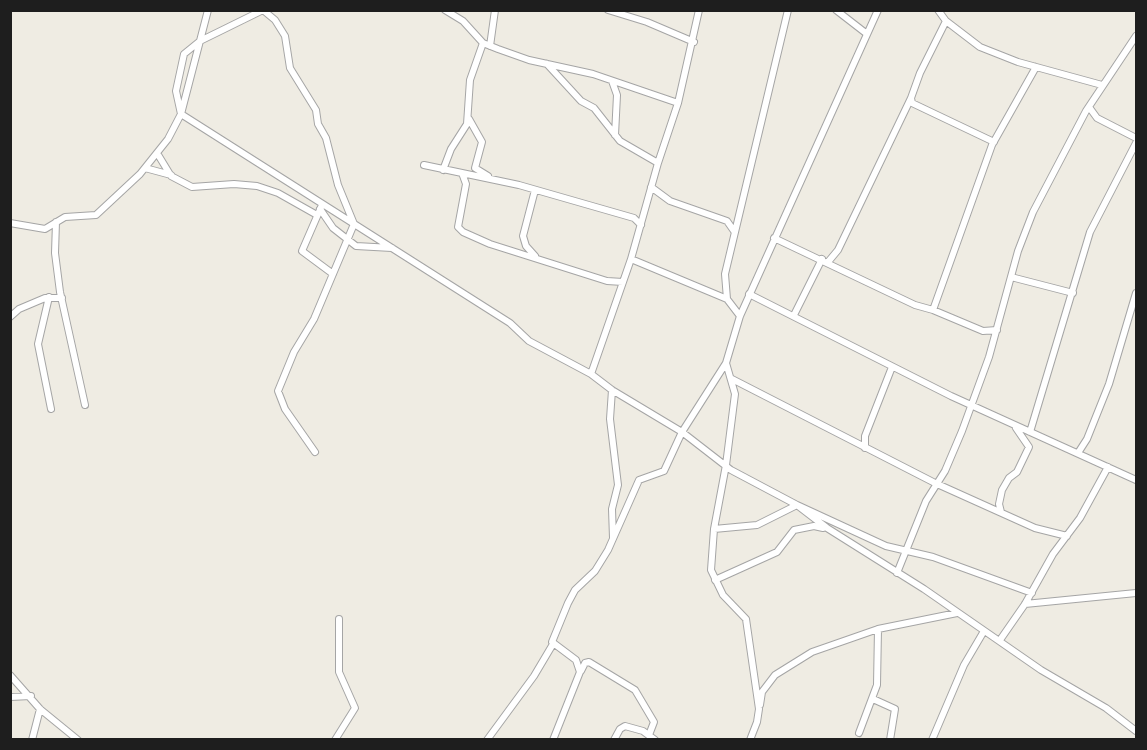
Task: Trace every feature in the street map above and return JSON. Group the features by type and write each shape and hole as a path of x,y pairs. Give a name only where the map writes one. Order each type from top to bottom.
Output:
{"street":[{"path":"10,223 45,229 65,217 86,217 101,213 145,168 181,114 208,10"},
{"path":"315,452 285,409 278,391 294,352 314,319 349,241 354,224 338,185 326,138 318,124 316,110 290,68 285,36 272,17 263,10 200,41 182,58 176,97 181,114 320,210 333,228 349,241 360,248 393,249"},
{"path":"445,10 463,21 483,43 490,46 546,64 572,68 678,103"},
{"path":"490,46 495,10"},
{"path":"608,10 647,22 694,42"},
{"path":"591,374 632,259 658,163 678,103 694,42 699,10"},
{"path":"727,299 725,274 734,231 757,152 788,10"},
{"path":"836,10 867,34"},
{"path":"487,740 534,676 553,644 552,640 572,594 595,571 613,538 639,480 664,471 682,432 726,363 749,294 878,10"},
{"path":"938,10 946,21 980,47 1036,67 1102,85"},
{"path":"794,315 825,260 838,250 946,21"},
{"path":"897,573 904,550 935,483 945,471 962,431 984,370 1011,277 1033,213 1089,107 1137,36"},
{"path":"443,170 468,119 470,80 483,43"},
{"path":"546,64 556,71 581,100 594,108 620,141 658,163"},
{"path":"933,310 974,189 994,142 1036,67"},
{"path":"612,81 617,94 615,135"},
{"path":"911,98 915,106 994,142"},
{"path":"1089,107 1097,118 1137,138"},
{"path":"468,119 482,142 476,168 491,178"},
{"path":"1030,432 1090,232 1137,143"},
{"path":"157,153 171,176"},
{"path":"424,165 491,178 535,190 634,218 641,225"},
{"path":"145,168 171,176 196,188 234,184 257,186 354,224 510,323 529,340 591,374 612,390 682,432 726,465 797,505 886,546 933,557 1032,593"},
{"path":"462,173 466,184 459,230 472,237 537,258 607,280 623,282"},
{"path":"651,187 660,195 689,210 727,221 734,231"},
{"path":"535,190 523,236 528,250 537,258"},
{"path":"647,202 660,195"},
{"path":"320,210 302,251 333,274"},
{"path":"634,218 644,215"},
{"path":"56,222 55,253 62,298 85,405"},
{"path":"774,238 825,260 907,302 983,331 997,330"},
{"path":"632,259 727,299 740,316"},
{"path":"1011,277 1072,293"},
{"path":"1078,453 1087,438 1109,384 1137,292"},
{"path":"749,294 1012,425 1137,480"},
{"path":"10,317 19,309 49,297 62,298"},
{"path":"49,297 38,344 51,409"},
{"path":"726,363 735,394 711,560 715,580 723,595 746,620 759,709"},
{"path":"865,448 865,436 892,367"},
{"path":"731,379 935,483 1035,528 1067,536"},
{"path":"612,390 610,418 618,485 612,508 613,538"},
{"path":"1002,513 999,504 1002,490 1009,478 1017,472 1029,447 1012,425"},
{"path":"1000,640 1032,593 1053,554 1080,518 1108,467"},
{"path":"797,505 827,528 1137,731"},
{"path":"714,529 757,525 797,505"},
{"path":"715,580 777,552 794,530 814,526 827,528"},
{"path":"1025,604 1137,592"},
{"path":"750,740 758,722 765,687 786,667 812,652 878,629 957,613"},
{"path":"334,740 355,708 339,672 339,619"},
{"path":"859,733 873,699 879,672 878,629"},
{"path":"932,740 956,683 984,631"},
{"path":"553,644 576,660 580,672"},
{"path":"553,740 580,672 585,663 589,662 635,690 654,722 649,735"},
{"path":"10,675 40,708 78,740"},
{"path":"10,697 31,696"},
{"path":"873,699 895,709 890,740"},
{"path":"32,740 40,708"},
{"path":"614,740 620,729 625,726 649,735 655,740"}]}
